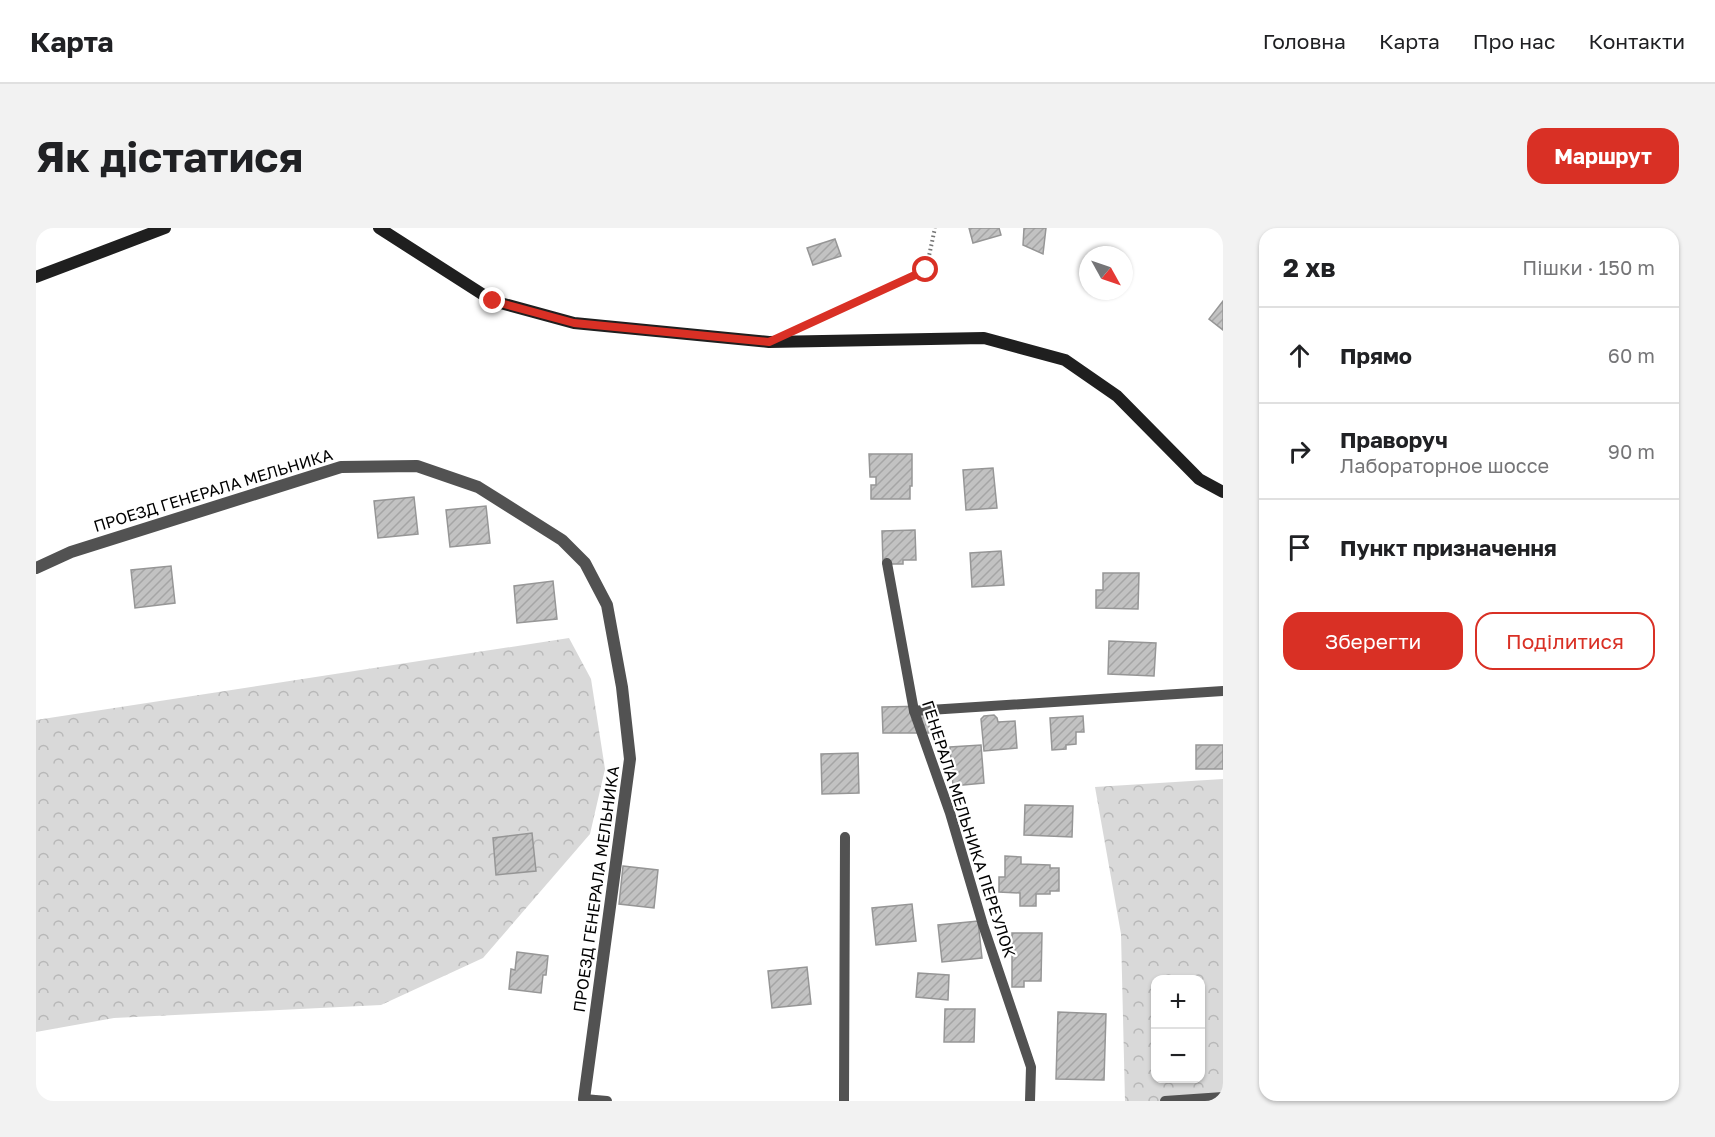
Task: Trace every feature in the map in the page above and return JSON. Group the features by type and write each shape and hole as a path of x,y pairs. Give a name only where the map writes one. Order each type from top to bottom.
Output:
{"main road":[{"path":"36,277 165,228"},
{"path":"378,228 493,301 574,323 769,342 984,338 1065,360 1117,396 1199,479 1223,492"}],"street":[{"name":"ПРОЕЗД ГЕНЕРАЛА МЕЛЬНИКА","path":"36,568 71,552 341,467 417,466 478,487 562,540 585,563 607,605 622,687 630,759 585,1099"}],"lane":[{"name":"ГЕНЕРАЛА МЕЛЬНИКА ПЕРЕУЛОК","path":"887,564 914,711 950,813 983,926 1030,1067 1030,1101"},
{"path":"914,711 1223,692"},
{"path":"844,1101 845,837"},
{"path":"1165,1101 1223,1097"},
{"path":"585,1099 607,1101"}],"path":[{"path":"801,327 926,270 935,228"}],"green space":[{"path":"569,638 591,679 605,769 590,834 483,958 381,1005 114,1018 36,1032 36,720"},
{"path":"1223,779 1223,1101 1125,1101 1121,934 1095,787"}],"building":[{"path":"969,228 999,228 1001,235 973,243"},
{"path":"1024,228 1046,228 1043,254 1023,245"},
{"path":"835,239 841,256 813,265 807,248"},
{"path":"1223,301 1223,330 1209,319"},
{"path":"869,454 912,454 910,499 871,499 871,485 876,485 876,477 870,477"},
{"path":"993,468 997,508 966,510 963,470"},
{"path":"414,497 418,534 378,538 374,501"},
{"path":"486,506 490,543 450,547 446,510"},
{"path":"915,530 916,560 903,560 903,564 883,564 882,531"},
{"path":"1001,551 1004,585 972,587 970,553"},
{"path":"171,566 175,603 135,608 131,570"},
{"path":"1103,573 1139,573 1138,609 1096,608 1096,590 1103,590"},
{"path":"553,581 557,619 517,623 514,586"},
{"path":"1109,641 1156,643 1154,676 1108,674"},
{"path":"929,706 929,733 883,733 882,707"},
{"path":"994,715 998,722 1015,721 1017,748 984,751 981,719 984,716"},
{"path":"1083,716 1084,732 1076,732 1076,744 1066,745 1066,749 1052,750 1050,718"},
{"path":"981,745 984,783 953,786 950,747"},
{"path":"1196,745 1223,745 1223,769 1196,769"},
{"path":"858,753 859,793 822,794 821,754"},
{"path":"1025,805 1073,806 1072,837 1024,835"},
{"path":"532,833 536,871 496,875 493,838"},
{"path":"1005,856 1021,857 1021,864 1050,865 1050,868 1059,868 1059,891 1050,891 1050,894 1036,894 1036,906 1020,906 1020,893 999,892 999,877 1005,877"},
{"path":"623,866 658,870 654,908 619,904"},
{"path":"912,904 916,941 876,945 872,908"},
{"path":"978,921 982,958 942,962 938,925"},
{"path":"1012,933 1042,933 1041,981 1024,981 1024,987 1012,987"},
{"path":"517,952 548,956 541,993 509,989 511,969 515,970"},
{"path":"807,967 811,1004 772,1008 768,971"},
{"path":"918,973 949,975 948,1000 916,997"},
{"path":"945,1009 975,1009 974,1042 944,1042"},
{"path":"1058,1012 1106,1014 1104,1080 1056,1079"}],"route":[{"path":"493,301 574,323 769,342 926,270"}]}
